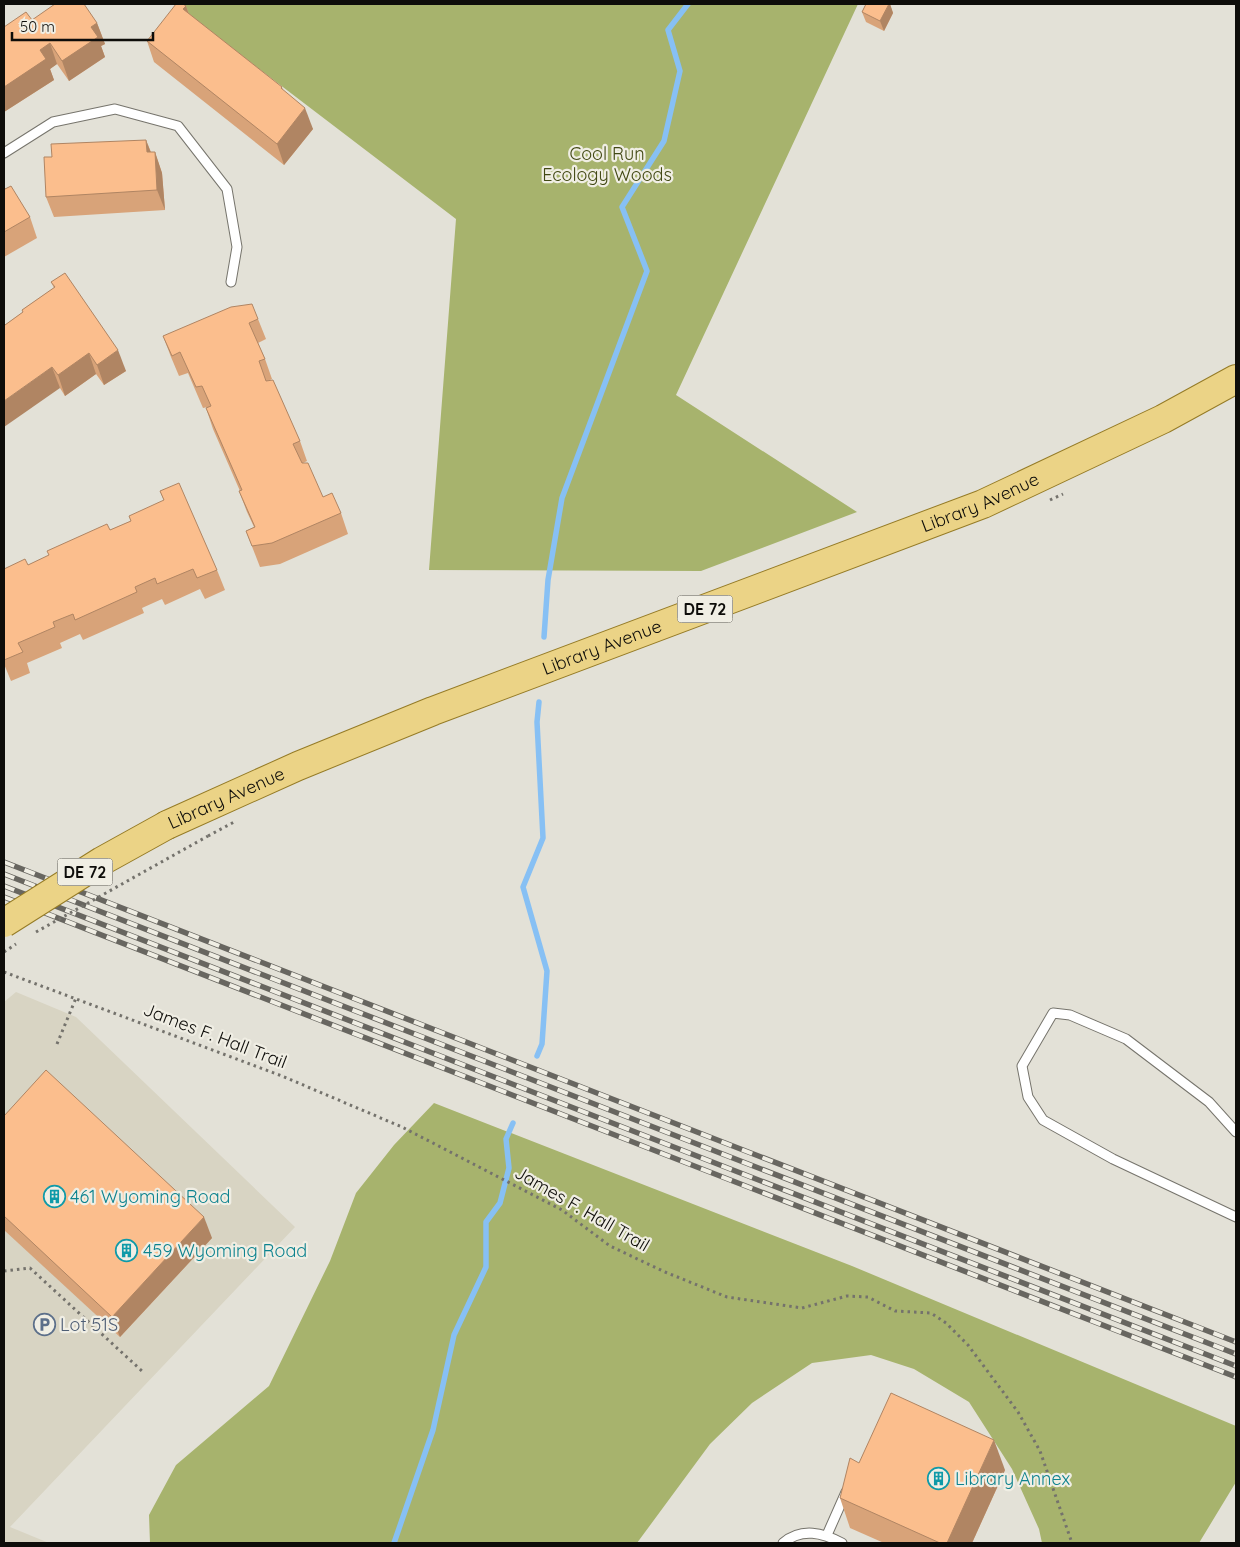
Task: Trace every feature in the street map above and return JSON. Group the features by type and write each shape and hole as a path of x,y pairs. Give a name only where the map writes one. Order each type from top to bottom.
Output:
{"main road":[{"name":"Library Avenue","path":"10,933 102,861 168,825 298,766 433,711 983,504 1154,423 1236,379"}],"lane":[{"path":"4,153 53,122 115,109 178,126 227,189 236,247 231,282"},
{"path":"1236,1132 1209,1102 1126,1039 1070,1015 1053,1014 1022,1066 1028,1097 1043,1120 1113,1159 1236,1217"},
{"path":"826,1535 849,1486"},
{"path":"784,1543 800,1534 816,1533 826,1535 842,1543"}],"path":[{"path":"31,935 208,836"},
{"path":"4,952 10,933"},
{"name":"James F. Hall Trail","path":"4,972 282,1076 402,1127 562,1210 610,1246 665,1272 727,1297 802,1308 847,1296 868,1297 895,1311 931,1314 946,1323 968,1344 1018,1412 1040,1451 1072,1543"},
{"path":"57,1044 76,998"},
{"path":"4,1271 30,1268 142,1371"}],"shaded area":[{"path":"16,992 76,1017 295,1227 10,1527 49,1543 4,1543 4,1002"}],"green space":[{"name":"Cool Run Ecology Woods","path":"174,4 858,4 676,395 857,512 701,571 429,570 456,219"},
{"path":"434,1103 852,1266 1236,1426 1236,1482 1199,1543 1042,1543 1039,1529 1012,1469 969,1402 914,1369 871,1355 812,1363 752,1403 710,1444 637,1543 150,1543 149,1515 176,1465 269,1386 330,1261 356,1193 394,1145"}],"building":[{"path":"55,4 84,4 97,23 91,27 98,37 62,61 50,43 40,50 46,59 4,87 4,27 26,12 32,20"},
{"path":"176,4 186,6 183,9 282,87 305,108 277,144 147,41"},
{"path":"866,4 889,4 880,21 862,12"},
{"path":"146,140 147,152 155,152 157,190 46,197 44,157 52,157 51,144"},
{"path":"11,186 30,217 4,232 4,187 5,189"},
{"path":"65,273 118,350 97,365 89,353 58,375 52,367 4,401 4,323 5,325 23,312 22,310 55,287 51,282"},
{"path":"252,304 258,319 249,323 265,359 259,361 266,381 273,380 300,441 293,444 302,463 308,463 323,497 332,493 341,513 272,543 252,546 246,531 255,527 239,491 242,490 206,408 211,406 202,386 196,387 180,352 172,356 163,336 231,307"},
{"path":"179,483 217,570 197,578 193,569 157,584 155,578 135,587 137,592 75,620 73,614 53,622 55,627 18,643 23,652 4,660 4,569 25,559 28,565 49,555 47,551 107,524 110,530 131,521 129,516 164,500 160,491"},
{"path":"46,1070 204,1217 112,1317 4,1216 4,1116"},
{"name":"Library Annex","path":"891,1393 994,1440 947,1543 940,1543 840,1498 850,1458 859,1463"}],"waterway":[{"path":"544,637 548,580 562,498 647,271 622,207 664,141 680,71 668,30 688,4"},
{"path":"537,1056 542,1044 547,971 523,887 543,838 537,722 539,702"},
{"path":"394,1543 433,1430 454,1335 486,1267 486,1222 500,1203 509,1168 506,1139 513,1123"}],"railway":[{"path":"4,862 1236,1342"},
{"path":"4,874 1236,1354"},
{"path":"4,886 1236,1366"},
{"path":"4,897 1236,1377"}],"place":[{"name":"461 Wyoming Road","path":"54,1197"},
{"name":"459 Wyoming Road","path":"127,1251"},
{"name":"Lot 51S","path":"44,1325"},
{"name":"Library Annex","path":"939,1479"}]}
